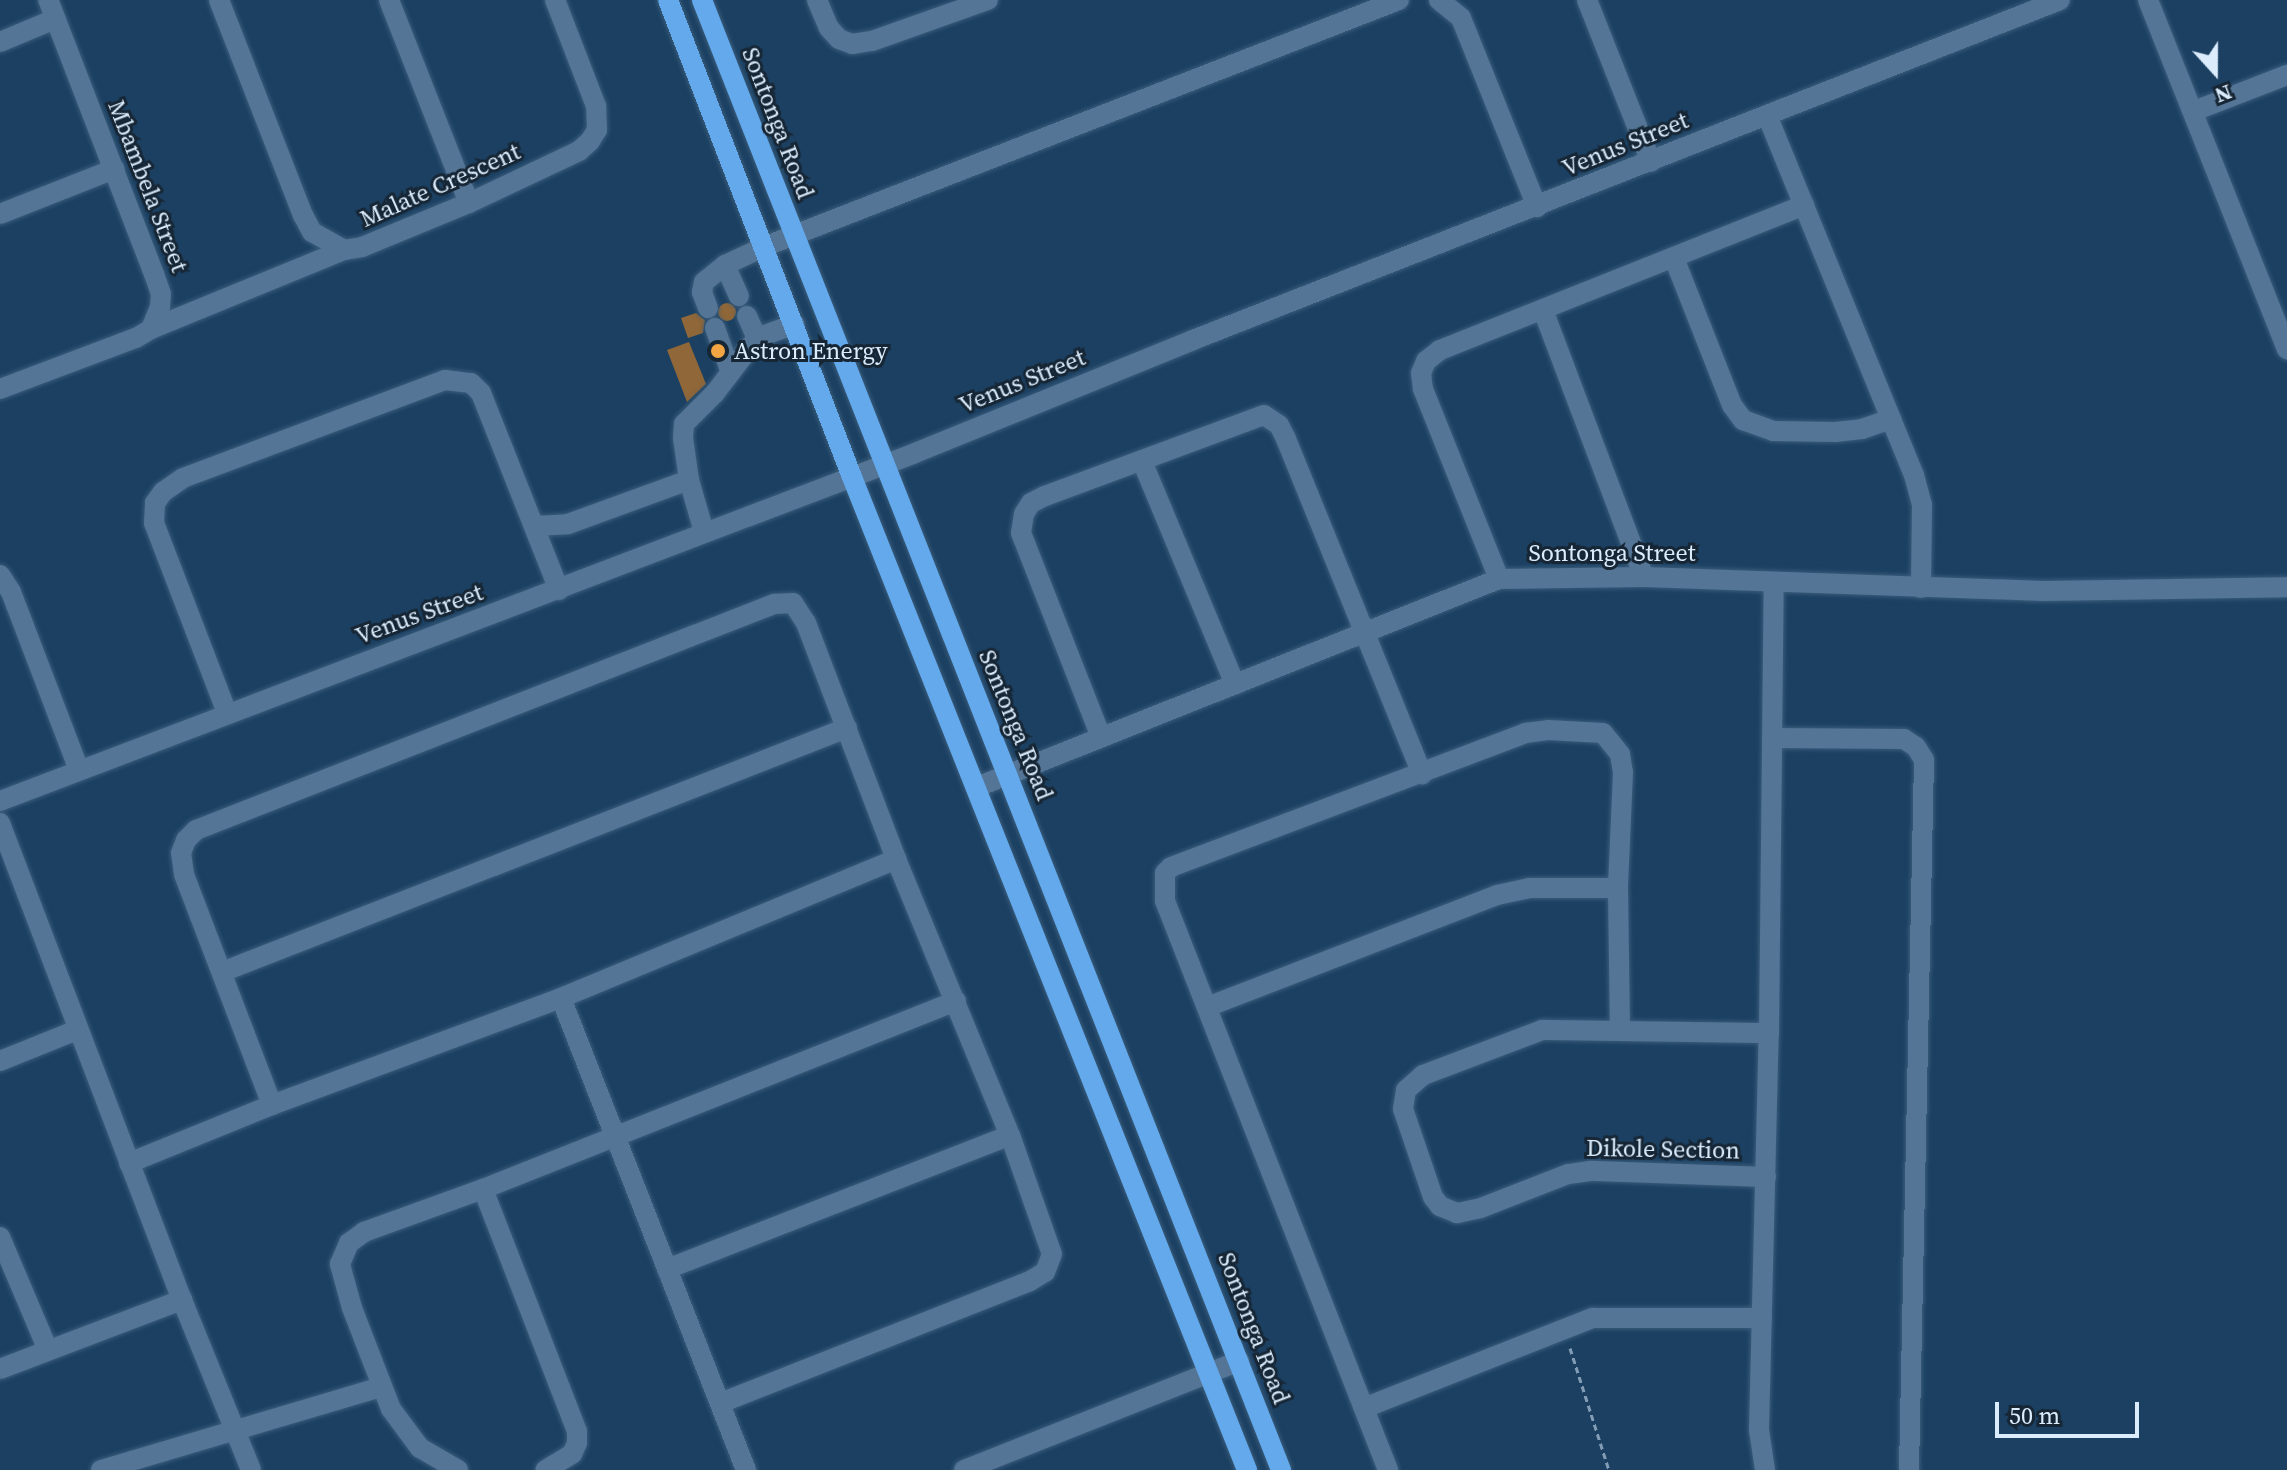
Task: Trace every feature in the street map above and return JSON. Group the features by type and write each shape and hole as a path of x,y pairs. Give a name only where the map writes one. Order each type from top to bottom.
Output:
{"main road":[{"path":"668,0 766,246 852,477 1247,1470"},
{"name":"Sontonga Road","path":"702,0 1281,1470"}],"street":[{"name":"Malate Crescent","path":"219,0 303,215 312,232 344,250 362,247 469,203 579,151 597,130 596,106 555,0"},
{"path":"389,0 469,203"},
{"path":"817,0 829,28 839,39 852,44 872,41 988,0"},
{"path":"708,308 701,286 725,265 766,246 1399,0"},
{"path":"1439,0 1461,18 1537,207"},
{"path":"1587,0 1651,162"},
{"name":"Venus Street","path":"0,801 883,465 1651,162 2022,7 2060,0"},
{"path":"2148,0 2287,349"},
{"path":"0,42 52,10"},
{"name":"Mbambela Street","path":"52,10 161,294 160,307 151,329"},
{"path":"2194,111 2287,75"},
{"path":"1767,115 1891,419 1922,505 1921,588"},
{"path":"0,214 114,169"},
{"path":"1499,579 1423,389 1421,373 1426,361 1440,350 1804,205"},
{"path":"0,389 344,250"},
{"path":"1674,258 1732,405 1743,420 1773,431 1835,432 1862,429 1891,419"},
{"path":"725,265 739,296"},
{"path":"1543,310 1644,577"},
{"path":"747,316 757,338"},
{"path":"704,532 689,480 684,424 715,393 757,338 795,324"},
{"path":"715,328 730,370"},
{"path":"227,713 154,523 155,503 163,492 183,478 445,380 471,383 488,407 559,590"},
{"path":"1101,737 1020,524 1031,503 1251,418 1271,418 1286,439 1422,774"},
{"path":"1142,461 1235,684"},
{"path":"535,526 568,524 689,480"},
{"path":"0,575 11,592 79,770"},
{"name":"Sontonga Street","path":"977,787 1499,579 1644,577 2043,591 2287,587"},
{"path":"1765,1470 1759,1430 1769,1033 1774,583"},
{"path":"272,1105 184,874 181,853 186,840 196,830 785,601 793,603 806,623 896,859 1010,1135 1051,1247 1052,1261 1045,1272 1017,1286 720,1403"},
{"path":"222,972 847,728"},
{"path":"1388,1470 1165,901 1165,873 1171,867 1525,733 1548,730 1603,733 1620,754 1623,772 1618,888 1620,1029"},
{"path":"1772,738 1904,739 1916,747 1924,760 1909,1470"},
{"path":"0,823 77,1030 251,1470"},
{"path":"129,1163 272,1105 561,998 896,859"},
{"path":"1207,1007 1497,895 1529,888 1618,888"},
{"path":"561,998 746,1470"},
{"path":"458,1470 433,1458 413,1441 391,1409 341,1274 344,1250 356,1237 956,1001"},
{"name":"Dikole Section","path":"1766,1177 1590,1171 1568,1174 1457,1213 1440,1206 1433,1197 1403,1109 1406,1090 1412,1082 1532,1032 1553,1028 1769,1033"},
{"path":"0,1061 77,1030"},
{"path":"667,1269 1010,1135"},
{"path":"483,1189 577,1431 577,1443 572,1454 545,1470"},
{"path":"0,1237 48,1350"},
{"path":"0,1369 182,1300"},
{"path":"1364,1408 1563,1327 1606,1316 1762,1318"},
{"path":"964,1470 1239,1361"},
{"path":"101,1470 382,1387"}],"path":[{"path":"1563,1327 1609,1470"}],"building":[{"path":"727,303 736,312 727,321 718,312"},
{"path":"696,313 705,320 703,333 688,338 681,318"},
{"path":"689,342 706,384 687,402 667,350"}],"place":[{"name":"Astron Energy","path":"718,351"}]}
